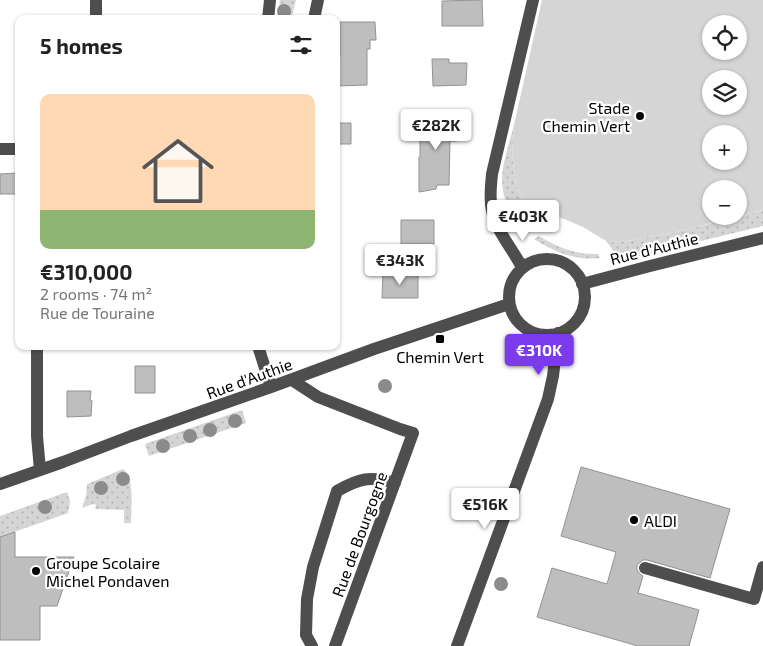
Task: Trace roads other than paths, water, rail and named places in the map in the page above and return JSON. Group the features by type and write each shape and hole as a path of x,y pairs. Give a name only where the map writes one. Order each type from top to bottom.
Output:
{"street":[{"path":"96,0 96,15"},
{"path":"268,15 270,0"},
{"path":"315,15 318,0"},
{"path":"525,266 519,262 496,223 490,194 492,174 533,0"},
{"path":"0,148 15,149"},
{"name":"Rue d'Authie","path":"582,284 763,238"},
{"path":"547,259 558,261 568,266 582,284 584,304 581,314 567,329 558,333 548,335 537,334 527,330 519,323 509,304 509,293 517,273 525,266 536,261 547,259"},
{"name":"Rue d'Authie","path":"0,484 374,350 509,304"},
{"path":"457,646 548,399 558,333"},
{"path":"37,350 37,436 40,470"},
{"path":"259,350 271,387"},
{"name":"Rue de Bourgogne","path":"292,380 318,397 413,433 335,646"},
{"path":"312,646 306,635 307,599 313,567 337,491 350,483 362,479 381,479 395,483"},
{"path":"645,568 754,600 763,567"}],"place":[{"name":"Stade Chemin Vert","path":"640,116"},
{"name":"Chemin Vert","path":"440,339"},
{"name":"ALDI","path":"634,520"},
{"name":"Groupe Scolaire Michel Pondaven","path":"36,571"}]}
